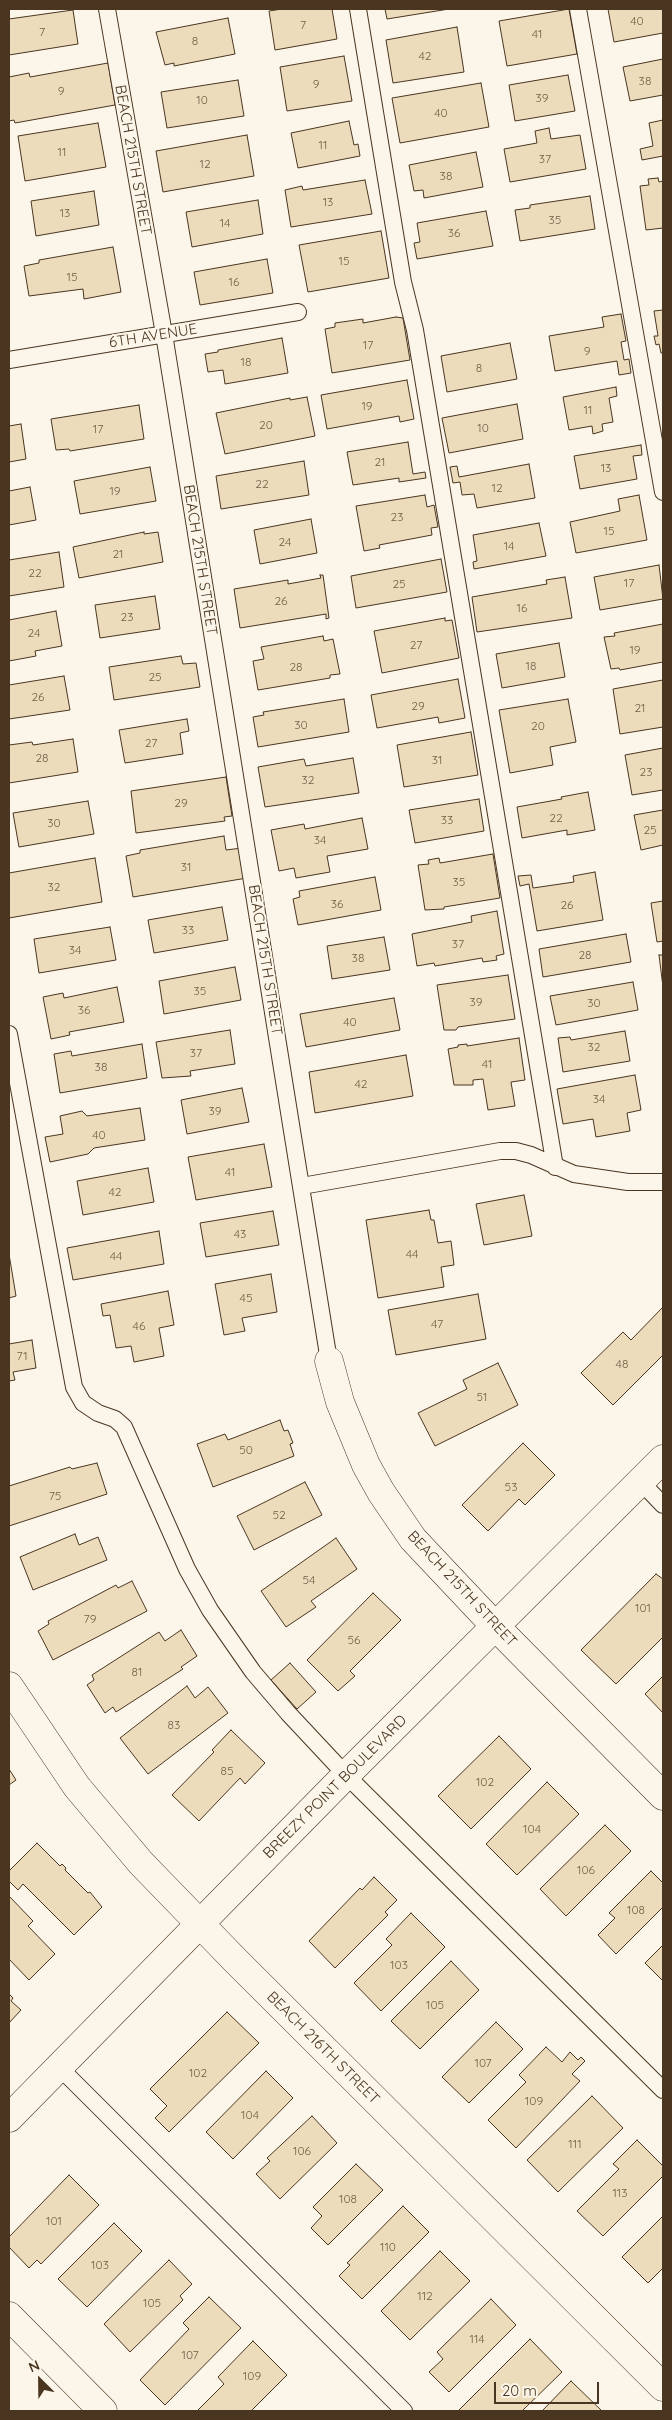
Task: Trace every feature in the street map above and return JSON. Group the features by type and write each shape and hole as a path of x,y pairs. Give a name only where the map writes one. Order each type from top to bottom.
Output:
{"street":[{"name":"BEACH 215TH STREET","path":"329,1361 340,1402 355,1441 381,1492 423,1551 663,1796"},
{"name":"BREEZY POINT BOULEVARD","path":"9,2118 346,1775 663,1459"},
{"name":"BEACH 216TH STREET","path":"9,1686 50,1749 88,1801 141,1863 199,1924 663,2387"},
{"path":"9,2316 103,2411"}],"lane":[{"name":"BEACH 215TH STREET","path":"107,9 164,334 329,1361"},
{"path":"358,9 403,282 417,340 555,1167"},
{"path":"578,9 663,492"},
{"name":"6TH AVENUE","path":"9,360 298,312"},
{"path":"9,1034 74,1387 83,1403 98,1413 115,1419 124,1427 183,1561 210,1610 253,1672 346,1775 663,2090"},
{"path":"302,1186 500,1151 516,1151 531,1155 574,1174 628,1182 663,1182"},
{"path":"640,1481 663,1505"},
{"path":"59,2067 404,2411"}],"building":[{"path":"282,9 332,9 337,39 275,50 269,11"},
{"path":"385,9 449,9 387,19"},
{"path":"569,9 577,54 507,66 499,21"},
{"path":"608,9 663,9 663,33 614,42"},
{"path":"73,10 78,44 9,55 9,19"},
{"path":"228,18 235,54 174,66 174,63 165,65 156,32"},
{"path":"457,27 464,72 393,83 386,40"},
{"path":"344,56 352,101 287,111 280,67"},
{"path":"663,59 663,95 630,101 623,67"},
{"path":"108,63 115,105 15,123 14,120 9,121 9,77 29,73 30,77"},
{"path":"568,75 575,111 515,121 509,85"},
{"path":"238,80 244,116 167,128 161,92"},
{"path":"481,83 489,127 400,143 392,98"},
{"path":"663,120 663,156 642,160 640,149 653,146 649,123"},
{"path":"349,121 354,145 358,144 360,156 298,168 291,133"},
{"path":"98,123 106,167 25,181 18,136"},
{"path":"549,128 551,139 580,135 586,169 510,182 504,149 537,143 535,131"},
{"path":"247,135 254,176 163,192 156,151"},
{"path":"476,152 483,187 424,198 423,190 414,191 409,165"},
{"path":"658,178 659,182 663,181 663,228 646,230 640,186 649,185 648,179"},
{"path":"365,180 372,214 291,227 285,190 302,186 303,190"},
{"path":"94,191 99,225 36,236 31,201"},
{"path":"590,196 595,229 520,241 515,210 530,208 530,205"},
{"path":"258,200 263,234 192,247 186,212"},
{"path":"486,211 493,246 417,259 414,243 420,242 417,223"},
{"path":"381,231 389,278 308,292 299,245"},
{"path":"113,247 121,292 84,299 83,289 29,296 24,266 39,263 39,260"},
{"path":"267,259 273,293 200,305 194,272"},
{"path":"663,310 663,353 661,353 659,344 656,345 654,336 658,336 654,311"},
{"path":"621,314 626,341 621,342 624,360 629,359 631,373 619,375 617,361 555,371 549,336 604,327 602,317"},
{"path":"396,317 403,318 410,360 332,373 325,329 335,327 335,323 363,319 363,323"},
{"path":"282,338 288,373 225,384 223,370 208,372 205,354"},
{"path":"510,343 517,379 447,392 441,356"},
{"path":"407,380 414,419 400,422 399,416 327,429 321,395"},
{"path":"616,387 617,396 609,398 613,422 602,424 603,431 593,434 592,426 569,430 563,397"},
{"path":"307,397 315,436 225,454 216,413 290,398 290,400"},
{"path":"517,404 523,439 449,453 442,418"},
{"path":"139,405 144,439 70,451 69,449 56,450 51,419"},
{"path":"21,424 26,459 9,462 9,426"},
{"path":"408,442 413,474 425,472 426,478 399,482 399,478 353,485 347,452"},
{"path":"641,445 642,455 633,456 637,479 580,489 574,456"},
{"path":"304,461 309,495 221,509 216,476"},
{"path":"529,464 535,498 477,508 474,494 462,495 460,482 453,483 450,467 457,466 459,477"},
{"path":"150,467 156,501 80,514 74,481"},
{"path":"30,487 36,520 9,525 9,491"},
{"path":"425,495 427,507 434,505 438,527 431,528 432,535 379,545 380,548 364,551 356,506"},
{"path":"639,495 647,540 576,553 570,522 620,511 618,499"},
{"path":"311,519 317,553 260,564 254,530"},
{"path":"539,523 546,556 474,569 473,562 477,561 473,535"},
{"path":"144,532 144,534 158,532 163,562 79,578 73,547"},
{"path":"59,552 64,587 9,596 9,560"},
{"path":"441,559 447,592 356,608 351,576"},
{"path":"659,565 663,599 600,610 594,577"},
{"path":"320,575 323,575 329,618 326,619 326,614 240,628 234,589 288,580 288,584 321,578"},
{"path":"565,577 572,618 477,632 472,597 547,584 546,580"},
{"path":"155,596 160,629 100,638 95,605"},
{"path":"56,611 62,646 35,651 36,656 9,661 9,620"},
{"path":"445,618 445,621 452,620 459,658 382,673 374,631"},
{"path":"663,624 663,662 620,670 619,668 611,669 604,637 615,636 614,633"},
{"path":"323,636 324,641 333,639 340,674 330,675 330,678 258,690 253,661 264,659 261,647"},
{"path":"559,643 565,677 502,688 496,654"},
{"path":"181,656 183,664 196,663 200,687 114,700 109,667"},
{"path":"64,676 70,710 9,719 9,685"},
{"path":"458,679 465,718 439,723 438,717 377,728 371,695"},
{"path":"663,680 663,727 620,734 613,689"},
{"path":"344,699 349,732 258,747 253,717 264,715 263,712"},
{"path":"568,699 576,742 550,747 553,765 510,773 499,710"},
{"path":"187,719 189,731 180,733 183,754 125,763 119,730"},
{"path":"471,732 478,775 404,787 397,745"},
{"path":"73,739 78,772 9,783 9,745 32,742 33,745"},
{"path":"663,748 663,790 632,795 625,755"},
{"path":"353,758 359,793 265,807 258,767 304,759 306,766"},
{"path":"226,777 232,816 224,817 225,821 136,833 131,791"},
{"path":"588,792 595,830 567,835 567,830 522,838 517,807"},
{"path":"479,799 484,831 415,843 409,810"},
{"path":"88,801 94,834 19,847 13,813"},
{"path":"663,810 663,845 641,850 634,815"},
{"path":"362,818 368,849 327,856 330,872 296,878 294,868 279,871 271,830 304,824 305,829"},
{"path":"224,836 226,850 242,848 247,878 133,897 126,856 140,853 140,850"},
{"path":"493,854 500,898 444,907 444,909 425,910 418,865 429,864 428,860 439,858 440,863"},
{"path":"95,858 102,902 9,918 9,873"},
{"path":"595,872 603,920 537,931 529,884 520,886 518,876 531,875 533,888 574,882 573,876"},
{"path":"375,877 381,910 298,925 293,899 300,897 299,891"},
{"path":"663,901 663,941 657,942 651,903"},
{"path":"222,907 228,940 154,953 148,920"},
{"path":"497,911 504,954 496,956 497,960 483,962 482,958 435,966 434,963 417,966 412,934 472,922 471,916"},
{"path":"110,927 116,960 39,973 34,939"},
{"path":"626,934 631,962 543,977 539,949"},
{"path":"384,937 390,970 332,979 327,946"},
{"path":"659,955 663,955 663,987"},
{"path":"235,967 241,1000 164,1014 159,981"},
{"path":"508,975 515,1019 458,1027 456,1030 444,1030 437,985"},
{"path":"633,982 638,1010 556,1025 550,996"},
{"path":"117,987 124,1022 69,1032 70,1035 51,1039 43,997 63,993 64,998"},
{"path":"394,998 400,1030 306,1047 300,1014"},
{"path":"230,1030 235,1064 190,1071 191,1076 162,1078 156,1042"},
{"path":"625,1031 630,1061 563,1072 558,1038 570,1037 571,1040"},
{"path":"519,1038 525,1080 511,1082 515,1106 488,1110 483,1079 473,1080 473,1085 454,1085 448,1049 458,1047 458,1045 467,1044 467,1046"},
{"path":"142,1044 147,1078 60,1093 54,1054 71,1051 72,1056"},
{"path":"406,1055 413,1096 315,1113 309,1072"},
{"path":"635,1075 641,1110 627,1113 630,1131 596,1137 593,1119 563,1124 557,1089"},
{"path":"242,1088 249,1122 187,1134 181,1100"},
{"path":"140,1108 145,1140 94,1148 88,1154 50,1162 45,1137 63,1134 60,1116 82,1111 87,1116"},
{"path":"264,1144 272,1187 196,1200 188,1157"},
{"path":"148,1168 154,1202 83,1215 77,1181"},
{"path":"524,1195 532,1236 484,1245 476,1204"},
{"path":"429,1210 431,1220 434,1220 438,1243 451,1241 454,1265 441,1267 444,1287 378,1298 366,1220"},
{"path":"273,1211 279,1245 206,1257 200,1223"},
{"path":"159,1231 164,1264 73,1280 67,1248"},
{"path":"9,1254 16,1296 9,1298"},
{"path":"271,1274 277,1312 242,1318 245,1331 224,1335 215,1284"},
{"path":"168,1291 174,1325 159,1328 164,1356 134,1362 131,1346 116,1348 110,1315 103,1316 101,1304"},
{"path":"478,1294 486,1339 396,1355 388,1310"},
{"path":"663,1307 663,1355 613,1405 581,1373 623,1332 631,1340"},
{"path":"32,1340 36,1368 13,1372 15,1380 9,1381 9,1344"},
{"path":"498,1363 518,1405 435,1446 418,1413 467,1389 463,1380"},
{"path":"280,1420 284,1431 288,1430 293,1443 290,1444 294,1456 213,1487 197,1444 225,1434 228,1440"},
{"path":"523,1443 555,1475 525,1505 519,1499 488,1531 462,1505"},
{"path":"97,1463 107,1494 9,1526 9,1486 70,1467 72,1469"},
{"path":"305,1482 322,1515 254,1550 237,1516"},
{"path":"75,1534 79,1545 98,1537 107,1560 33,1590 20,1557"},
{"path":"336,1538 357,1569 311,1601 316,1607 286,1627 261,1591"},
{"path":"656,1574 663,1579 663,1637 616,1684 581,1650"},
{"path":"132,1581 147,1611 53,1660 38,1631 49,1624 48,1621 116,1585 118,1588"},
{"path":"373,1593 401,1620 350,1671 355,1676 338,1691 307,1660"},
{"path":"181,1630 197,1656 181,1667 183,1669 116,1712 113,1707 105,1713 87,1685 94,1680 92,1675 159,1632 165,1641"},
{"path":"290,1663 316,1692 297,1709 271,1680"},
{"path":"663,1676 663,1713 645,1694"},
{"path":"187,1686 195,1698 208,1687 228,1713 148,1774 120,1738"},
{"path":"231,1730 265,1763 245,1784 240,1778 199,1821 172,1795 214,1752 212,1750"},
{"path":"499,1736 531,1769 471,1829 438,1796"},
{"path":"9,1769 16,1780 9,1785"},
{"path":"547,1782 579,1814 517,1875 486,1844"},
{"path":"605,1825 631,1851 566,1916 540,1889"},
{"path":"37,1843 60,1866 62,1864 66,1868 65,1870 88,1893 90,1892 102,1907 74,1935 23,1884 18,1890 9,1881 9,1871"},
{"path":"651,1871 663,1883 663,1907 616,1954 598,1935 615,1918 609,1913"},
{"path":"374,1877 397,1900 385,1912 388,1915 335,1968 309,1941 360,1888 362,1890"},
{"path":"9,1896 33,1921 28,1926 55,1954 29,1980 9,1959"},
{"path":"411,1913 445,1947 381,2011 354,1983 392,1945 386,1939"},
{"path":"663,1945 663,1981 645,1963"},
{"path":"451,1961 479,1990 420,2049 391,2021"},
{"path":"9,1994 13,1998 11,2001 21,2010 9,2023"},
{"path":"227,2012 259,2043 169,2132 155,2118 167,2106 150,2089"},
{"path":"496,2022 523,2049 469,2103 442,2077"},
{"path":"546,2047 562,2062 570,2052 578,2060 581,2057 585,2061 572,2074 580,2081 516,2148 488,2120 526,2082 519,2075"},
{"path":"266,2071 293,2098 233,2159 206,2132"},
{"path":"592,2096 623,2128 558,2192 527,2160"},
{"path":"312,2116 337,2143 280,2199 256,2174 270,2161 267,2158"},
{"path":"637,2140 663,2166 663,2176 603,2236 577,2211 619,2169 613,2164"},
{"path":"356,2164 383,2190 328,2245 311,2228 322,2216 313,2207"},
{"path":"69,2175 99,2205 41,2264 37,2260 29,2268 9,2247 9,2237"},
{"path":"403,2206 429,2232 362,2299 339,2276 350,2265 347,2263"},
{"path":"663,2216 663,2268 648,2283 622,2257"},
{"path":"114,2223 142,2251 87,2307 58,2279"},
{"path":"440,2251 470,2281 410,2340 381,2311"},
{"path":"169,2260 192,2284 180,2296 183,2300 130,2352 104,2324"},
{"path":"209,2297 241,2328 165,2405 140,2380 189,2329 183,2323"},
{"path":"491,2299 516,2325 449,2392 429,2372 443,2359 437,2352"},
{"path":"530,2339 562,2372 522,2411 458,2411"},
{"path":"253,2341 287,2375 251,2411 197,2411 224,2384 218,2377"},
{"path":"571,2381 602,2411 542,2411"}]}
